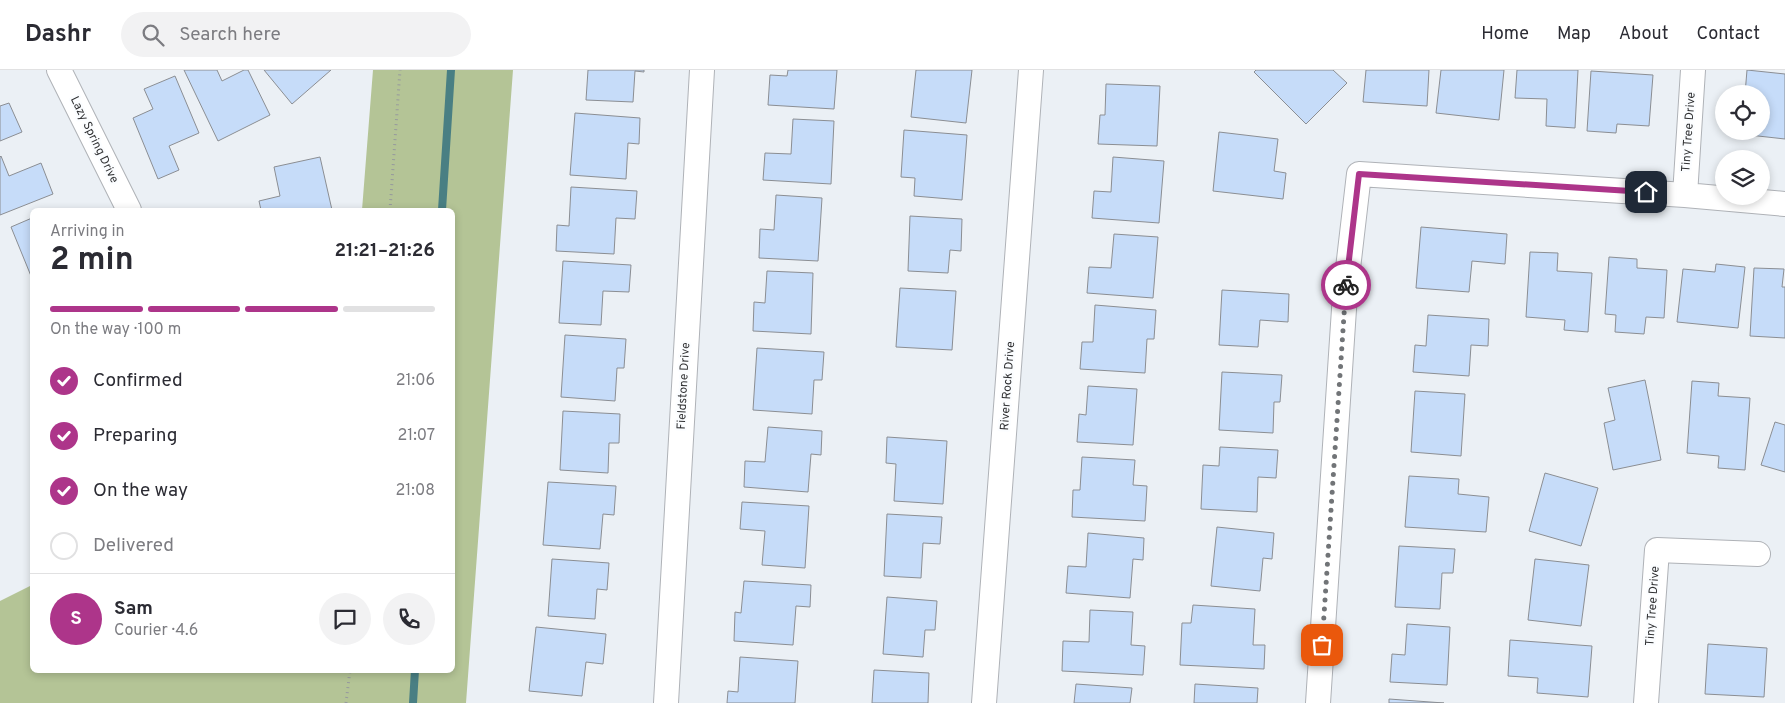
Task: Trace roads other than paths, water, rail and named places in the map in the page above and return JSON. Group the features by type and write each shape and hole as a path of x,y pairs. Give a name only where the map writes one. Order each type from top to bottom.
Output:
{"street":[{"name":"Lazy Spring Drive","path":"60,70 128,208"},
{"name":"Fieldstone Drive","path":"666,703 702,70"},
{"name":"River Rock Drive","path":"984,703 1031,70"},
{"name":"Tiny Tree Drive","path":"1685,195 1693,70"},
{"path":"1318,703 1345,294 1359,174 1685,195 1785,204"},
{"name":"Tiny Tree Drive","path":"1646,703 1657,550 1758,554"}],"waterway":[{"path":"442,208 451,70"},
{"path":"413,703 415,673"}]}
